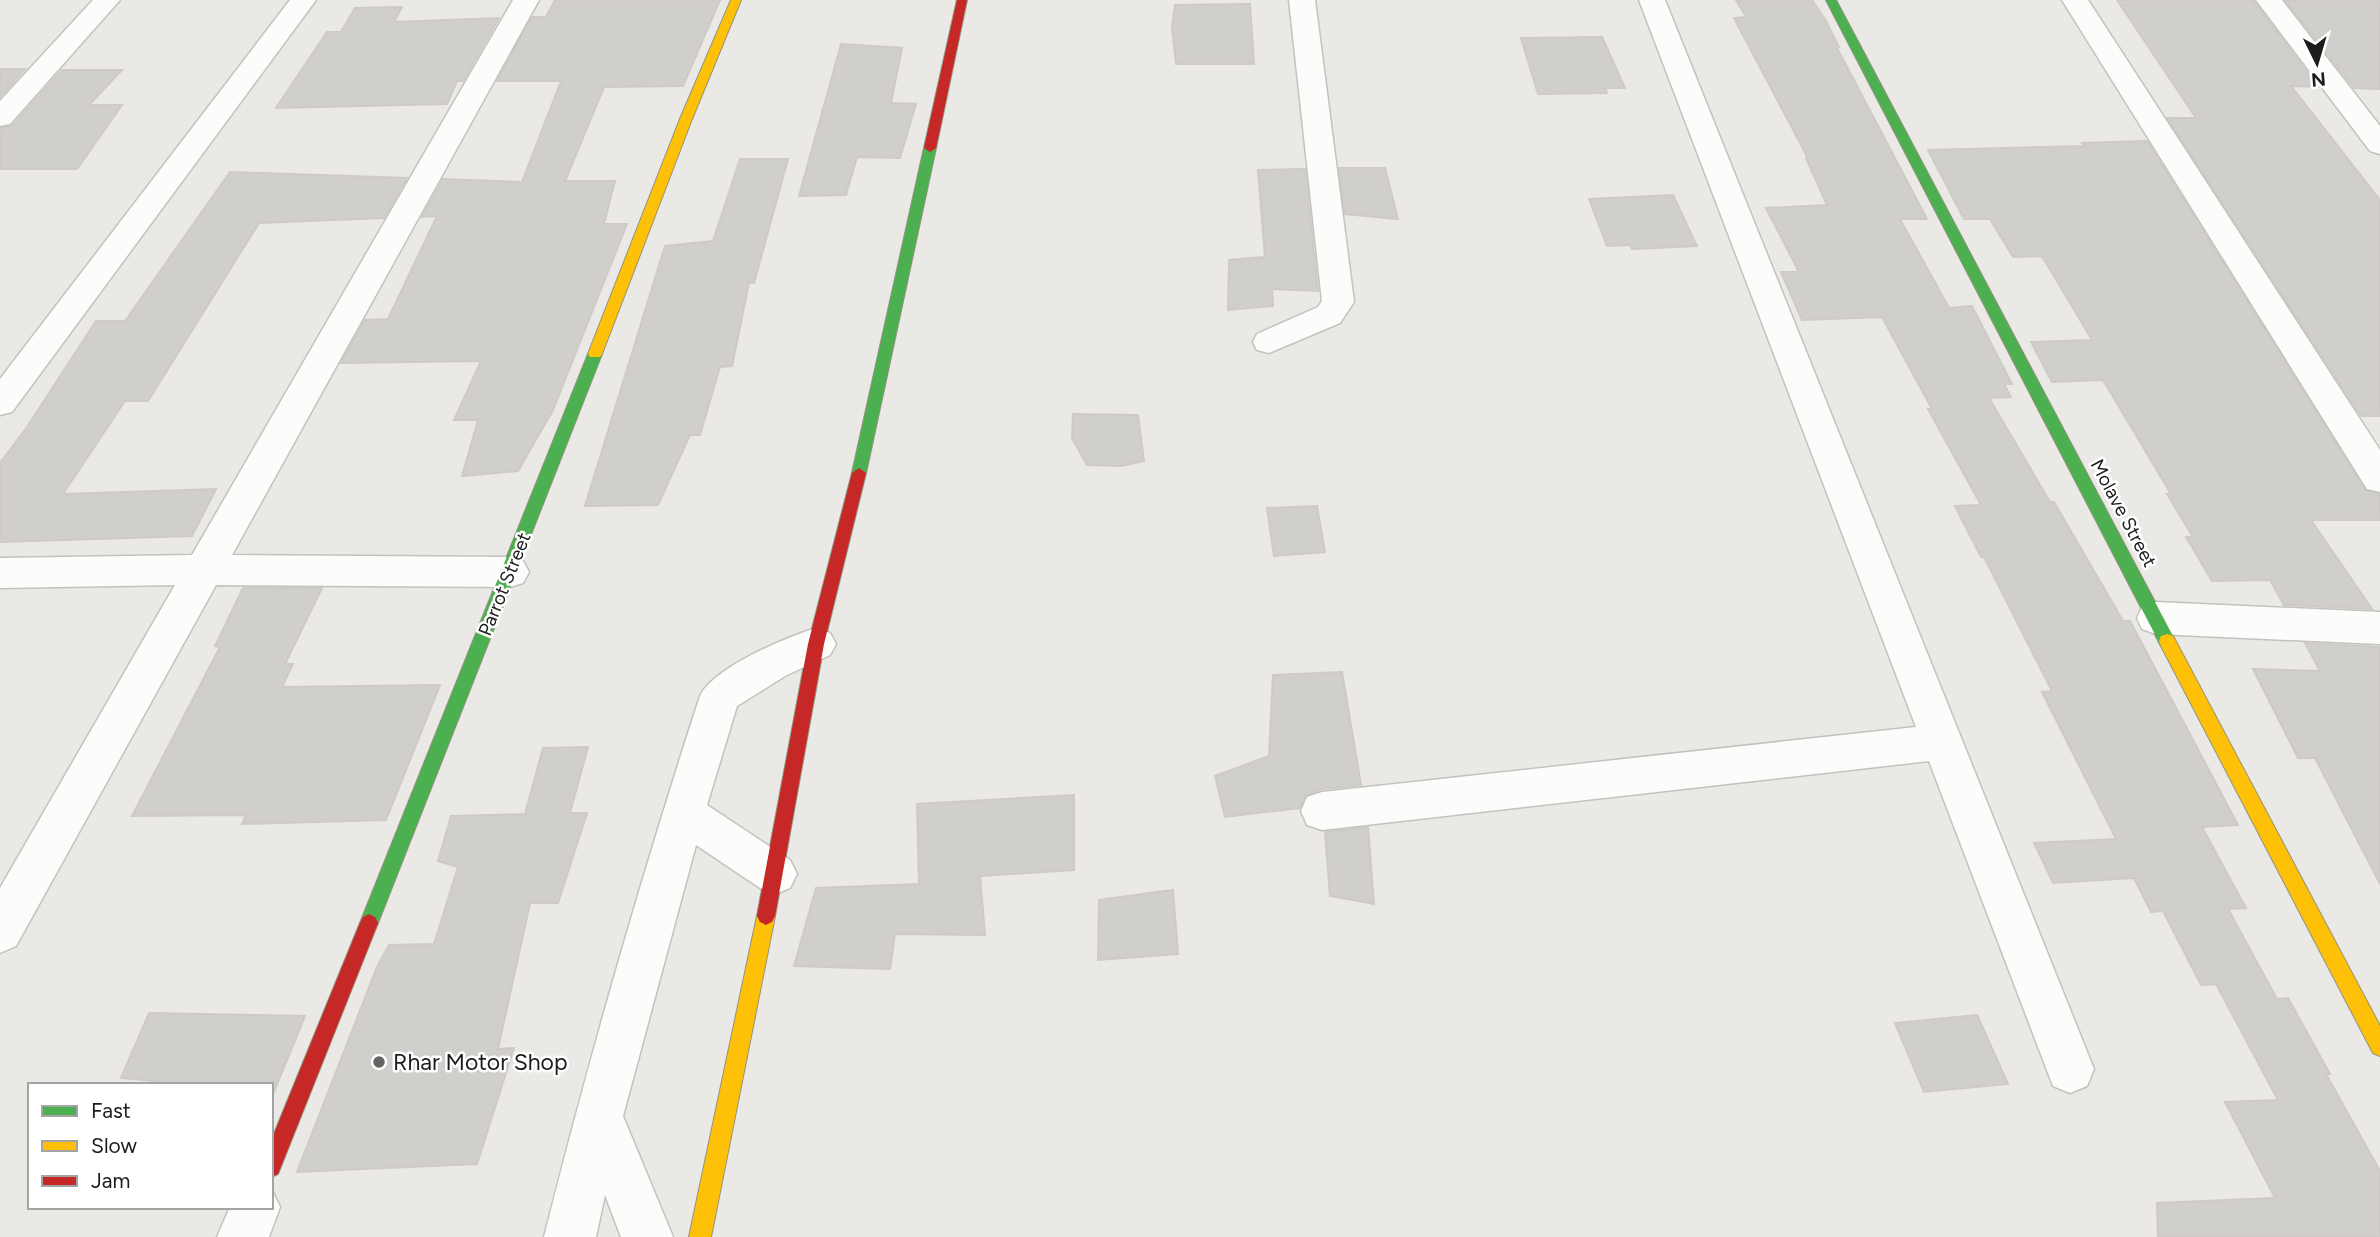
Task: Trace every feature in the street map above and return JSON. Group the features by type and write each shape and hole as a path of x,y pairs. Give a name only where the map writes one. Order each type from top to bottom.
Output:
{"street":[{"path":"0,118 107,0"},
{"path":"0,403 303,0"},
{"path":"0,931 201,570 526,0"},
{"name":"Parrot Street","path":"273,1162 510,572 685,119 736,0"},
{"path":"700,1237 775,874 816,644 870,428 962,0"},
{"path":"1269,342 1329,315 1338,302 1302,0"},
{"path":"1652,0 2070,1069"},
{"name":"Molave Street","path":"1831,0 2380,1046"},
{"path":"2075,0 2380,479"},
{"path":"2269,0 2380,145"},
{"path":"0,573 201,570 510,572"},
{"path":"2156,618 2380,628"},
{"path":"570,1237 599,1116 683,813 720,696 771,664 816,644"},
{"path":"1322,811 1942,742"},
{"path":"683,813 775,874"},
{"path":"599,1116 647,1237"},
{"path":"243,1237 254,1209"}],"building":[{"path":"555,0 720,0 683,86 604,87 565,181 615,181 604,224 627,224 553,410 518,471 462,476 478,420 454,420 481,361 341,363 365,320 388,319 437,216 422,217 443,179 522,182 561,81 497,81 532,17 546,17"},
{"path":"1736,0 1812,0 1826,21 1839,47 1837,48 1927,219 1900,219 1949,308 1972,306 2012,384 2004,384 2011,397 1989,398 2050,502 2054,502 2123,621 2130,621 2238,825 2202,827 2246,908 2228,909 2277,999 2288,998 2330,1074 2326,1074 2380,1171 2380,1237 2158,1237 2157,1203 2275,1198 2225,1102 2278,1100 2216,984 2201,985 2163,911 2151,912 2134,878 2053,883 2034,843 2116,839 2042,692 2052,691 1955,506 1981,505 1928,409 1932,409 1882,317 1802,320 1781,272 1799,272 1766,208 1827,205 1808,158 1734,18 1746,17"},
{"path":"2117,0 2253,0 2318,87 2291,86 2380,200 2380,416 2361,416 2167,118 2196,118"},
{"path":"2285,0 2380,0 2380,89 2354,88"},
{"path":"1250,4 1254,64 1176,64 1172,28 1175,5"},
{"path":"402,7 394,22 499,18 463,81 457,81 447,104 276,108 327,32 341,32 355,8"},
{"path":"1602,37 1625,88 1605,88 1607,93 1538,94 1521,38"},
{"path":"841,44 902,48 891,103 916,104 900,158 857,157 846,195 799,196"},
{"path":"0,69 25,69 0,97"},
{"path":"62,70 122,70 89,105 122,105 77,169 0,169 0,128 12,126"},
{"path":"2147,141 2365,490 2380,494 2380,520 2311,520 2372,609 2284,605 2270,580 2212,581 2186,537 2193,537 2167,494 2171,494 2103,380 2052,382 2031,342 2092,340 2042,256 2013,257 1990,219 1964,219 1928,150 2085,146 2082,143"},
{"path":"740,159 788,159 754,283 749,283 732,366 720,367 700,435 690,435 658,505 585,506 665,246 713,241"},
{"path":"1339,168 1385,168 1398,219 1345,214"},
{"path":"1305,169 1318,291 1272,289 1273,306 1228,310 1229,260 1265,257 1258,170"},
{"path":"230,172 407,178 384,218 259,223 148,401 125,401 63,494 216,489 192,536 0,542 0,463 27,427 96,321 125,321"},
{"path":"1673,195 1697,246 1632,249 1630,245 1607,246 1589,199"},
{"path":"1073,414 1138,415 1144,461 1121,466 1087,465 1072,438"},
{"path":"1317,506 1325,552 1274,556 1267,508"},
{"path":"243,588 322,588 285,664 293,664 282,687 440,685 386,820 242,824 246,815 132,816 220,647 215,646"},
{"path":"2305,643 2380,647 2380,884 2315,758 2298,758 2253,669 2320,671"},
{"path":"1342,672 1361,785 1322,789 1306,795 1300,808 1225,817 1215,776 1269,756 1273,675"},
{"path":"588,747 570,813 587,813 558,903 530,903 498,1049 514,1048 477,1164 297,1172 377,967 389,945 434,944 458,867 438,861 451,816 525,814 543,748"},
{"path":"1074,795 1074,870 980,876 985,935 895,934 890,969 794,966 816,888 919,884 917,804"},
{"path":"1368,827 1374,904 1330,896 1325,832"},
{"path":"1173,890 1178,954 1098,960 1099,900"},
{"path":"149,1013 305,1016 273,1094 273,1083 152,1083 153,1081 121,1078"},
{"path":"1977,1015 2008,1084 1924,1092 1895,1023"}],"traffic: fast":[{"path":"1831,0 2167,641"},
{"path":"859,473 930,148"},
{"path":"369,923 595,354"}],"traffic: slow":[{"path":"595,354 686,119 736,0"},
{"path":"2167,641 2380,1046"},
{"path":"700,1237 766,916"}],"traffic: jam":[{"path":"930,148 962,0"},
{"path":"766,916 816,644 859,473"},
{"path":"273,1162 369,923"}],"place":[{"name":"Rhar Motor Shop","path":"379,1062"}]}
